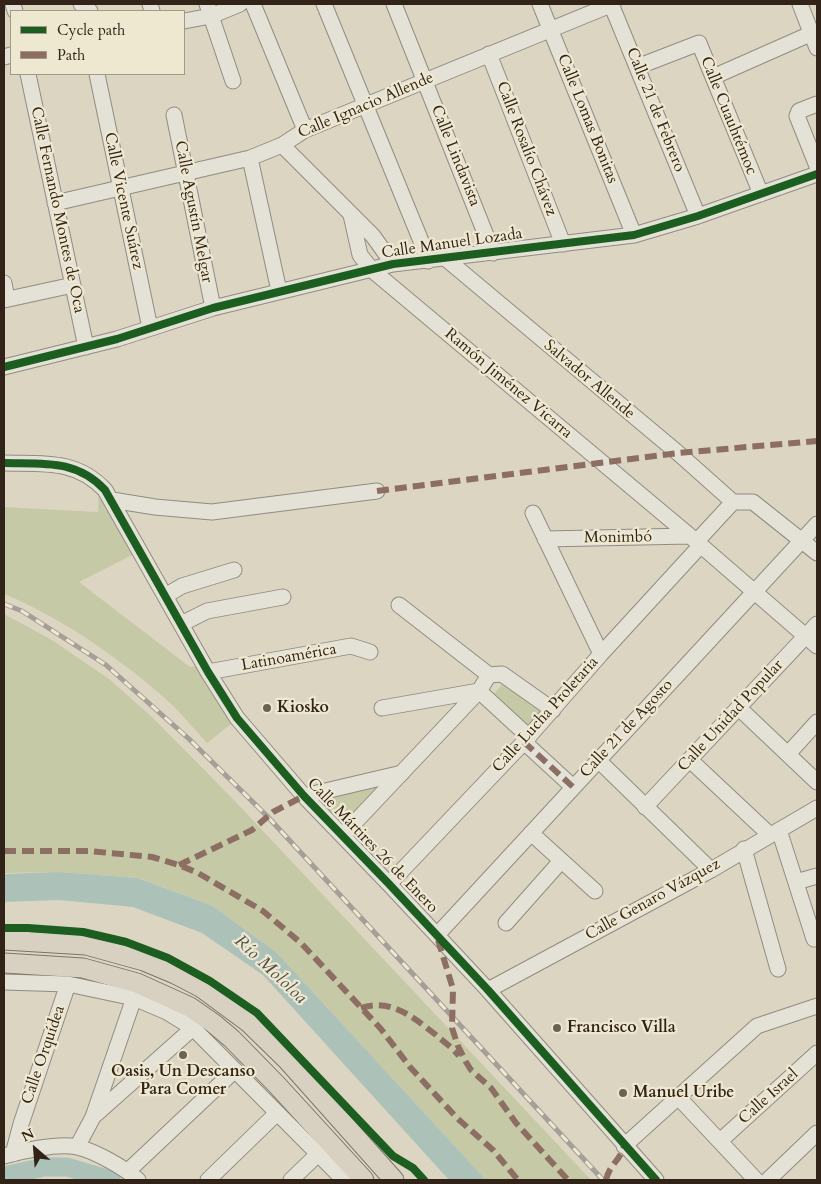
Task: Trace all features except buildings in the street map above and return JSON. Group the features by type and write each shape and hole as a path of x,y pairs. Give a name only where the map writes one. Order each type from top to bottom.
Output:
{"main road":[{"path":"4,940 86,945 144,961 176,974 202,988 248,1022 281,1054 394,1180"},
{"path":"4,963 83,968 137,983 190,1007 213,1023 232,1040 277,1085 364,1180"}],"street":[{"path":"185,21 209,10 240,4"},
{"path":"253,4 305,130"},
{"path":"324,4 428,261"},
{"name":"Calle Lindavista","path":"394,4 493,253"},
{"name":"Calle Lomas Bonitas","path":"540,4 634,235"},
{"name":"Calle Ignacio Allende","path":"55,203 250,158 282,145 305,130 612,4"},
{"name":"Calle 21 de Febrero","path":"612,4 698,216"},
{"path":"800,4 814,32 817,48"},
{"path":"209,10 233,81"},
{"path":"713,77 814,32"},
{"name":"Calle Cuauhtémoc","path":"637,67 699,43 760,194"},
{"name":"Calle Rosalío Chávez","path":"489,54 562,244"},
{"name":"Calle Fernando Montes de Oca","path":"28,75 86,346"},
{"name":"Calle Vicente Suárez","path":"97,75 150,328"},
{"path":"817,104 799,111 797,116 817,166"},
{"name":"Calle Agustín Melgar","path":"174,115 213,308"},
{"path":"282,145 374,236 394,264"},
{"path":"250,158 278,291"},
{"name":"Calle Manuel Lozada","path":"4,367 150,328 213,308 394,264 634,235 698,216 817,174"},
{"name":"Ramón Jiménez Vicarra","path":"351,215 360,255 372,270 696,541 812,641"},
{"name":"Salvador Allende","path":"445,258 678,453 733,502"},
{"path":"4,282 5,299 74,285"},
{"name":"Calle Mártires 26 de Enero","path":"4,463 61,465 95,480 112,500 208,672 237,718 304,796 488,990 656,1180"},
{"path":"112,500 155,507 212,512 377,491"},
{"path":"733,502 753,502 817,553"},
{"name":"Calle Lucha Proletaria","path":"389,884 526,739 601,654 696,541 733,502"},
{"path":"533,514 601,654"},
{"name":"Calle 21 de Agosto","path":"437,935 817,524"},
{"name":"Monimbó","path":"545,539 696,541"},
{"path":"165,596 182,586 234,570"},
{"path":"181,624 207,611 283,597"},
{"path":"399,605 489,675 502,674 552,710"},
{"name":"Calle Unidad Popular","path":"645,807 739,708 812,641 817,624"},
{"name":"Latinoamérica","path":"208,672 351,646 370,652"},
{"path":"342,835 479,691 489,675"},
{"path":"382,708 479,691"},
{"path":"479,691 573,787"},
{"path":"739,708 817,782"},
{"path":"788,754 817,722"},
{"path":"598,760 711,870"},
{"path":"690,760 775,832 796,882 814,939 817,938"},
{"path":"304,796 402,773"},
{"name":"Calle Genaro Vázquez","path":"488,990 711,870 817,808"},
{"path":"531,834 595,892"},
{"path":"744,849 778,969"},
{"path":"506,923 561,861"},
{"path":"796,882 817,876"},
{"path":"4,982 68,984 134,998 167,1012 193,1028 344,1180"},
{"name":"Calle Orquídea","path":"8,1155 21,1124 68,984"},
{"path":"77,1147 93,1117 134,998"},
{"path":"624,1146 757,1026 817,1006"},
{"path":"93,1117 193,1028"},
{"name":"Calle Israel","path":"720,1142 817,1053"},
{"path":"8,1155 42,1148 77,1147 105,1159 133,1176 235,1070"},
{"path":"679,1098 756,1180"},
{"path":"208,1180 277,1113"},
{"path":"768,1180 815,1141"},
{"path":"291,1180 318,1154"}],"green space":[{"path":"99,490 134,554 79,582 190,667 197,666 231,724 207,743 168,701 111,655 69,627 4,594 4,507 98,512"},
{"path":"4,614 52,640 109,679 152,717 231,797 591,1180 486,1180 277,953 213,906 139,878 59,872 4,873"},
{"path":"506,680 543,713 530,728 493,695"},
{"path":"402,773 343,835 304,796"}],"water":[{"name":"Río Mololoa","path":"59,872 138,878 213,906 277,953 486,1180 449,1180 263,975 202,933 133,907 59,900 4,902 4,874"}],"waterway":[{"path":"4,1176 44,1167 67,1167 111,1180"}],"railway":[{"path":"4,604 22,611 106,665 189,739 268,817 603,1180"}],"marked path":[{"path":"377,491 678,453 817,441"},
{"path":"524,742 573,787"},
{"path":"179,865 252,830 273,812 304,796"},
{"path":"4,851 89,851 152,857 198,873 263,911 301,943 381,1029 410,1067 457,1118 493,1150 518,1180"},
{"path":"438,940 453,989 452,1028 466,1062 471,1070 491,1088 516,1123 568,1180"},
{"path":"361,1008 383,1006 402,1011 436,1035 459,1056"},
{"path":"606,1180 624,1146"}],"cycle path":[{"path":"4,367 117,339 213,308 393,264 634,235 698,216 817,174"},
{"path":"4,463 45,464 71,468 94,480 105,490 208,672 237,718 304,796 488,990 656,1180"},
{"path":"4,928 83,932 126,942 168,958 210,981 257,1013 393,1156 413,1168 424,1180"}],"place":[{"name":"Kiosko","path":"267,708"},
{"name":"Francisco Villa","path":"557,1028"},
{"name":"Oasis, Un Descanso Para Comer","path":"183,1055"},
{"name":"Manuel Uribe","path":"623,1093"}]}
